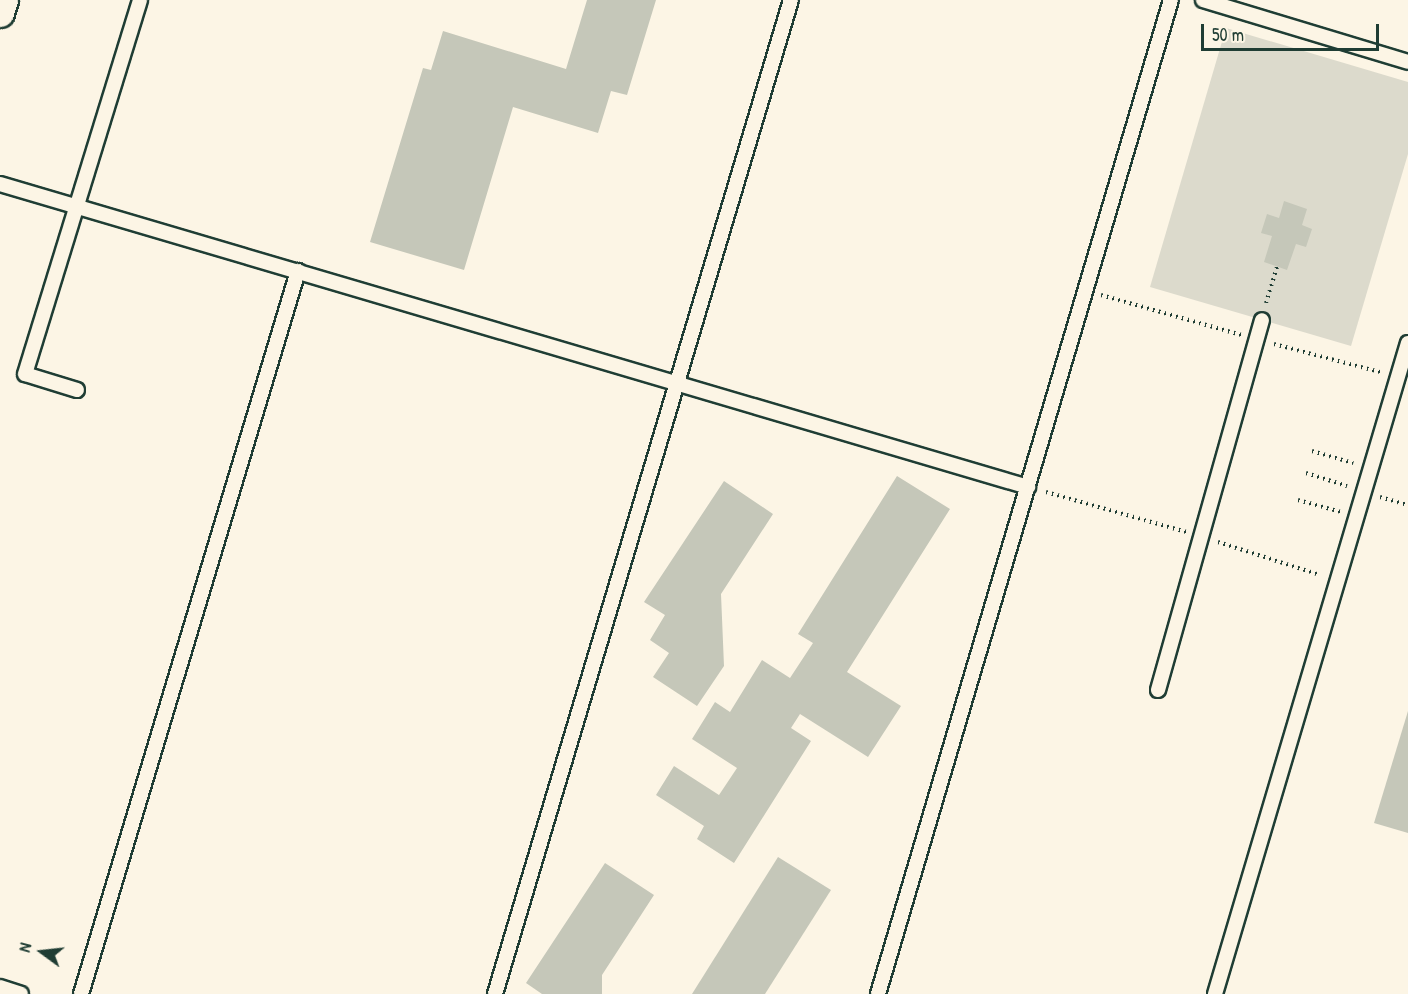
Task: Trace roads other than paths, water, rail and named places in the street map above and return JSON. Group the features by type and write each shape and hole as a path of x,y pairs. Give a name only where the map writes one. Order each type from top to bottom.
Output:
{"street":[{"path":"0,13 3,0"}],"lane":[{"path":"77,390 25,374 140,0"},
{"path":"495,994 673,382 791,0"},
{"path":"879,994 1171,0"},
{"path":"1203,0 1408,62"},
{"path":"0,183 1028,487"},
{"path":"81,994 298,272"},
{"path":"1158,690 1262,320"},
{"path":"1215,994 1408,343"},
{"path":"0,987 21,994"}]}
